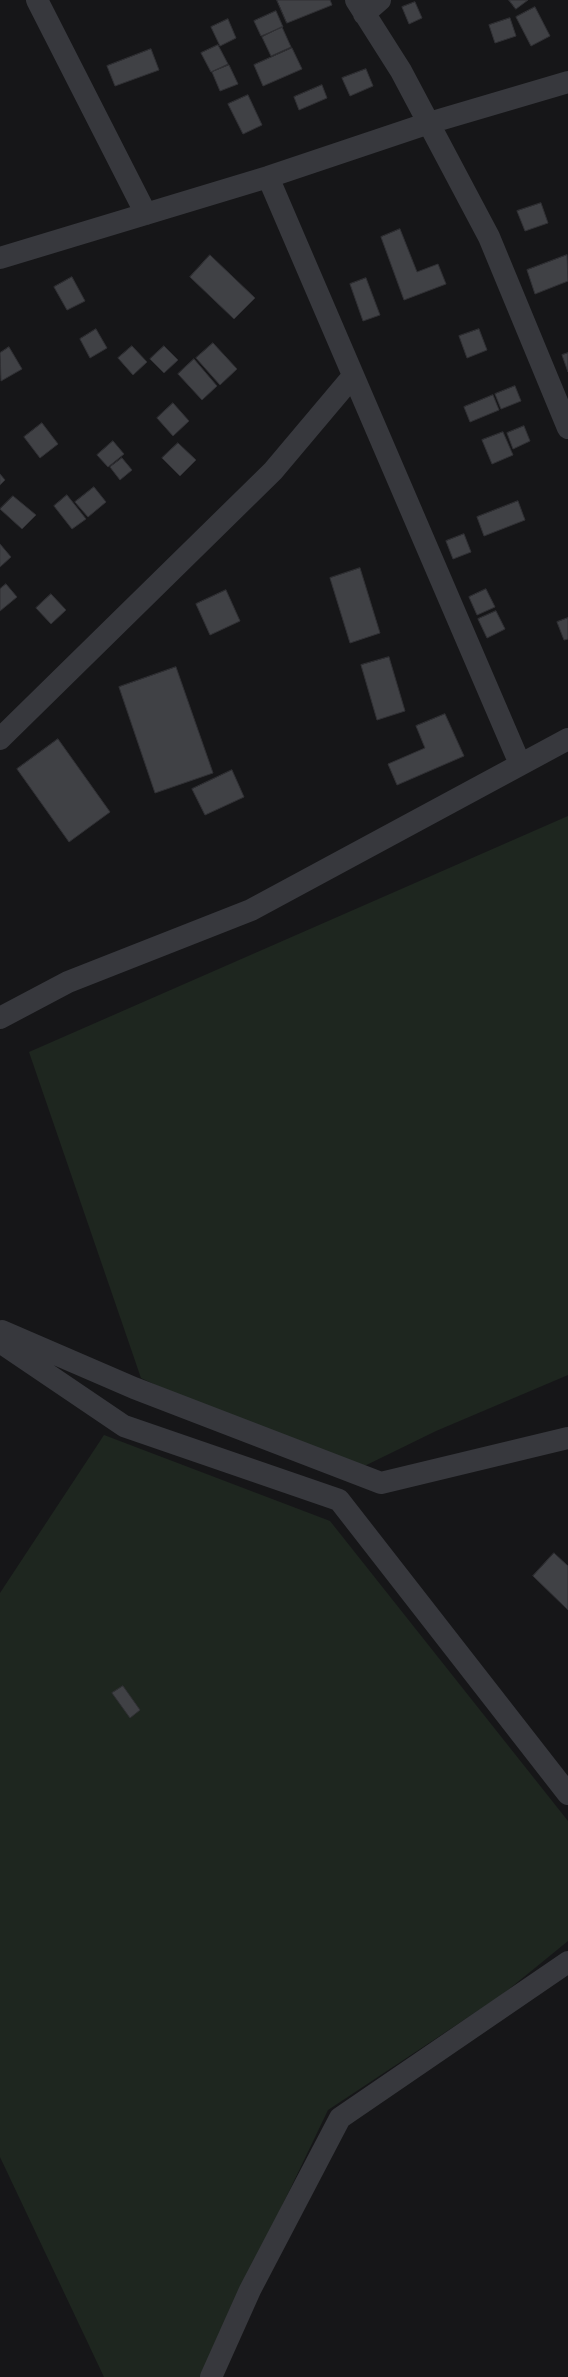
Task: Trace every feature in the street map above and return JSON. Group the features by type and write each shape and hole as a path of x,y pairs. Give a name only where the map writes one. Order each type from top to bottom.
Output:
{"street":[{"path":"37,0 146,214"},
{"path":"367,5 400,71 489,238 568,428"},
{"path":"0,258 268,177 429,123 568,82"},
{"path":"268,177 520,764"},
{"path":"0,740 273,471 354,376"},
{"path":"0,1018 68,982 251,910 568,739"},
{"path":"0,1330 134,1388 381,1483 568,1438"},
{"path":"0,1342 124,1426 339,1500 568,1794"},
{"path":"212,2377 250,2290 340,2118 568,1962"}],"shaded area":[{"path":"568,816 568,1375 436,1431 346,1475 141,1378 29,1052"},
{"path":"104,1435 330,1521 568,1821 568,1941 503,1994 328,2110 200,2377 104,2377 0,2157 0,1593"}],"building":[{"path":"277,0 330,0 332,5 287,23"},
{"path":"509,0 528,0 516,9"},
{"path":"415,2 422,18 409,24 402,7"},
{"path":"535,7 550,36 531,46 516,17"},
{"path":"276,11 283,27 261,36 254,21"},
{"path":"510,18 516,36 495,43 489,25"},
{"path":"228,19 236,38 220,46 211,27"},
{"path":"282,27 291,47 271,56 262,37"},
{"path":"218,45 228,64 211,72 201,53"},
{"path":"292,48 302,69 263,86 254,65"},
{"path":"151,49 159,70 115,86 107,66"},
{"path":"229,65 238,84 220,91 212,72"},
{"path":"366,69 373,86 350,96 342,78"},
{"path":"322,85 327,98 299,110 294,97"},
{"path":"248,95 262,125 243,134 228,104"},
{"path":"541,203 548,223 525,231 517,211"},
{"path":"400,229 417,272 438,264 446,284 404,300 381,237"},
{"path":"210,255 255,298 234,319 190,277"},
{"path":"567,255 568,281 535,294 527,270"},
{"path":"72,277 85,301 67,310 54,287"},
{"path":"366,278 380,315 363,321 350,284"},
{"path":"96,329 107,348 90,358 80,339"},
{"path":"479,329 487,350 467,358 459,336"},
{"path":"213,343 237,369 220,385 196,358"},
{"path":"132,346 147,362 133,375 118,358"},
{"path":"164,346 178,360 164,373 150,359"},
{"path":"9,347 22,369 1,381 0,353"},
{"path":"568,353 568,372 562,355"},
{"path":"194,359 217,386 202,400 178,374"},
{"path":"515,386 521,401 501,409 495,394"},
{"path":"493,395 499,410 470,422 464,407"},
{"path":"173,403 189,421 173,436 157,418"},
{"path":"42,423 58,444 40,458 24,437"},
{"path":"524,426 530,441 513,449 507,433"},
{"path":"503,432 513,455 492,464 482,440"},
{"path":"113,441 124,454 108,467 97,455"},
{"path":"178,443 196,460 180,476 162,458"},
{"path":"122,458 132,470 120,480 110,467"},
{"path":"0,474 5,480 0,485"},
{"path":"94,487 106,502 88,517 75,502"},
{"path":"67,495 86,519 72,529 54,506"},
{"path":"13,496 36,515 22,529 0,509"},
{"path":"518,501 525,520 484,536 477,517"},
{"path":"464,534 471,552 453,559 446,541"},
{"path":"0,544 11,557 0,567"},
{"path":"360,568 380,633 350,643 330,578"},
{"path":"6,584 17,597 0,611 0,589"},
{"path":"486,589 495,607 477,615 469,597"},
{"path":"226,590 240,621 210,635 196,604"},
{"path":"51,594 66,610 51,624 36,608"},
{"path":"496,611 505,629 487,638 478,619"},
{"path":"568,618 568,639 564,640 557,622"},
{"path":"389,657 405,711 377,720 361,665"},
{"path":"176,667 213,773 155,793 119,687"},
{"path":"445,714 464,756 397,785 388,764 425,748 416,726"},
{"path":"58,739 110,812 69,842 17,769"},
{"path":"232,770 244,797 205,815 192,789"},
{"path":"554,1553 568,1566 568,1610 533,1576"},
{"path":"123,1686 140,1710 130,1718 112,1693"}]}
